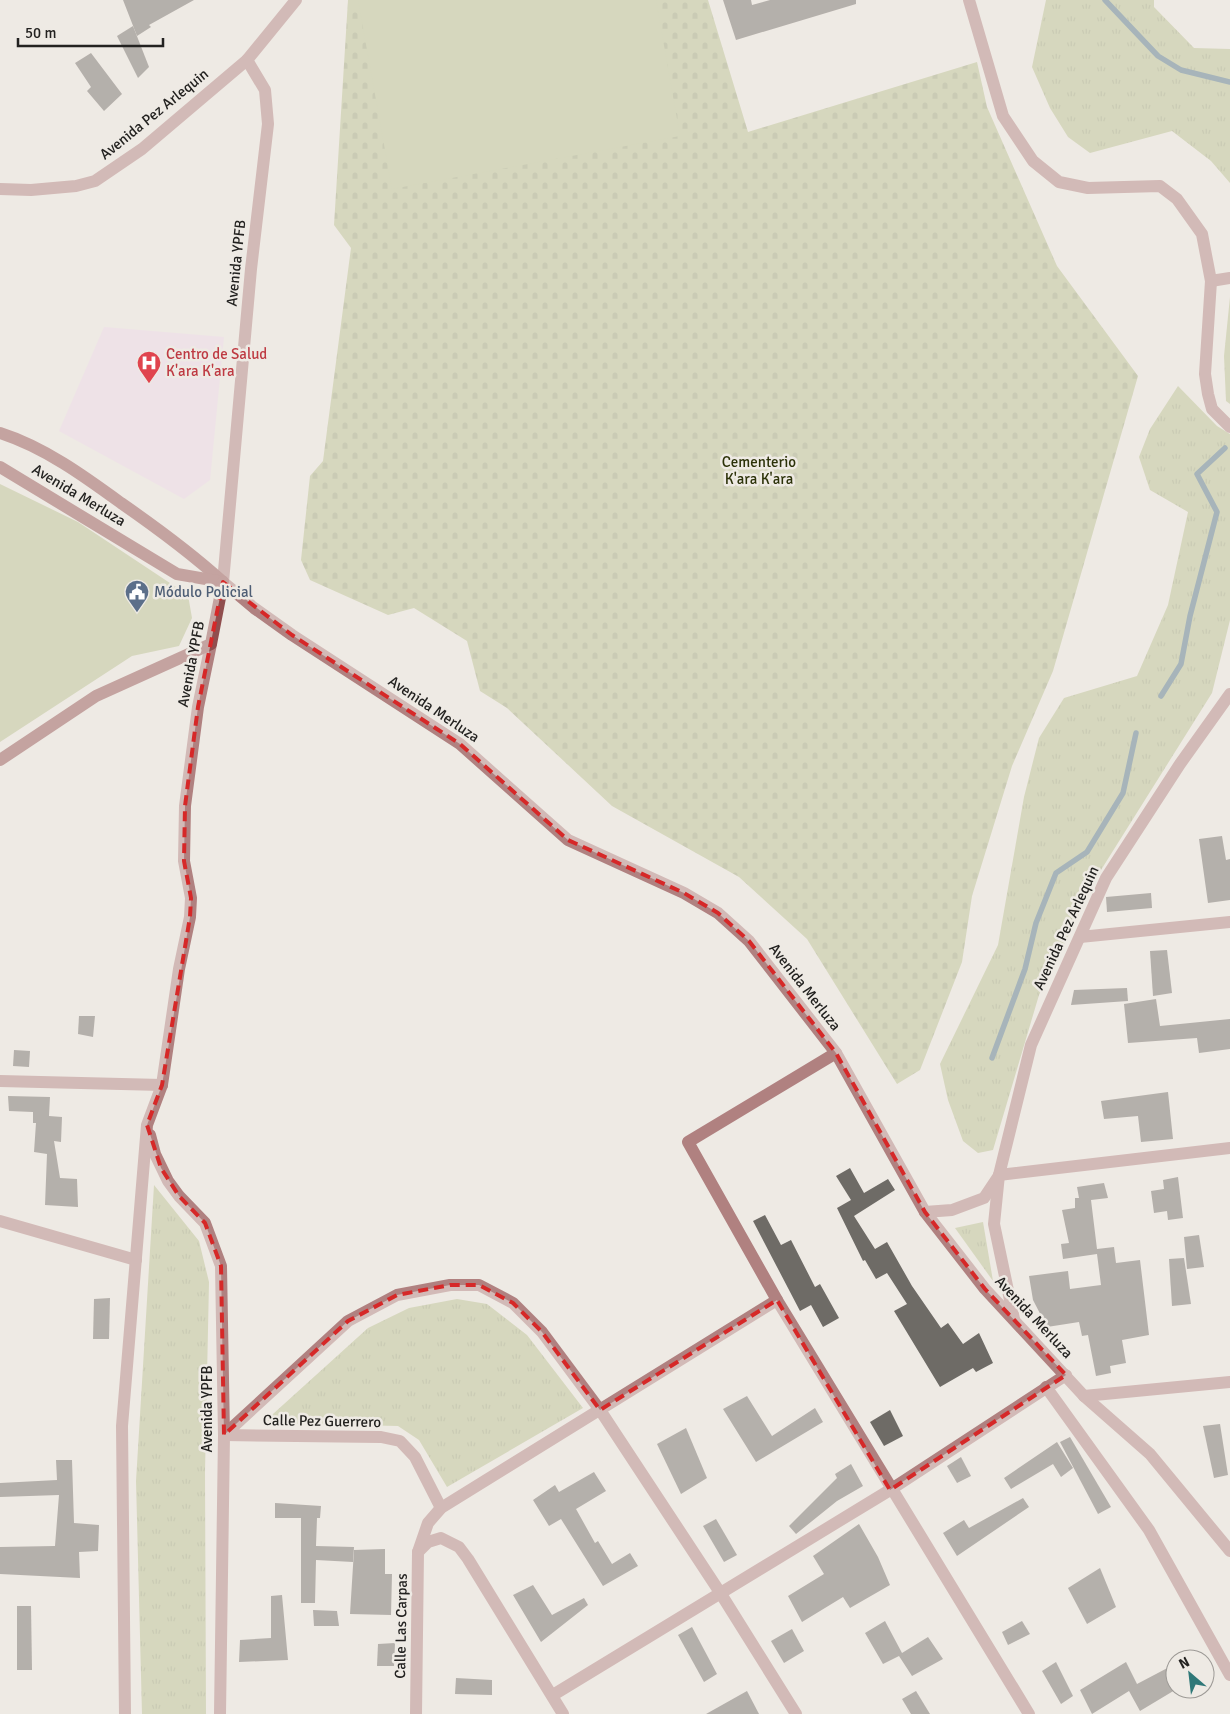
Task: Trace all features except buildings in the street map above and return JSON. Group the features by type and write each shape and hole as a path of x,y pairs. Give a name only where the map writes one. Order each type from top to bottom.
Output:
{"street":[{"name":"Avenida Pez Arlequin","path":"0,189 31,190 76,186 95,181 142,149 247,60 296,0"},
{"path":"968,0 1003,116 1033,161 1059,182 1088,188 1160,186 1177,199 1202,234 1211,281 1206,381 1212,409 1230,427"},
{"name":"Avenida YPFB","path":"126,1714 122,1426 148,1125 162,1085 178,969 190,917 192,898 184,861 185,806 198,707 223,582 251,269 268,124 265,90 247,60"},
{"path":"1211,281 1230,278"},
{"name":"Avenida Merluza","path":"0,433 13,437 76,470 188,551 223,582 292,635 460,744 568,840 684,893 718,913 749,941 836,1053 925,1212 986,1289 1084,1396 1150,1454 1230,1551"},
{"name":"Avenida Merluza","path":"0,467 177,574 223,582"},
{"path":"0,760 96,696 211,644"},
{"name":"Avenida Pez Arlequin","path":"1014,1320 994,1224 1000,1175 1031,1045 1106,878 1180,764 1230,694"},
{"path":"1080,937 1230,922"},
{"path":"836,1053 688,1142 777,1300 890,1490 1029,1714"},
{"path":"0,1081 162,1085"},
{"name":"Avenida YPFB","path":"148,1125 161,1168 179,1196 205,1223 221,1266 224,1435 220,1714"},
{"path":"1000,1175 1230,1148"},
{"name":"Avenida Pez Arlequin","path":"925,1212 952,1210 984,1198 1000,1175"},
{"path":"0,1221 136,1260"},
{"path":"224,1435 348,1321 397,1295 450,1285 479,1286 513,1303 542,1332 600,1410 721,1594 796,1714"},
{"path":"441,1508 777,1300"},
{"path":"553,1694 890,1490 1066,1375"},
{"path":"1084,1396 1230,1382"},
{"path":"1046,1387 1149,1530 1230,1675"},
{"name":"Calle Pez Guerrero","path":"224,1435 382,1437 400,1442 415,1457 441,1508"},
{"name":"Calle Las Carpas","path":"416,1714 418,1552 428,1523 441,1508"},
{"path":"418,1552 428,1542 441,1538 459,1547 553,1694 563,1714"}],"highlighted area":[{"path":"223,582 292,635 460,744 568,840 684,893 718,913 749,941 836,1053 925,1212 985,1289 1066,1375 890,1490 777,1300 600,1410 542,1332 513,1303 479,1285 450,1285 397,1295 348,1321 224,1435 221,1266 205,1223 179,1196 161,1168 147,1125 162,1085 190,917 191,898 184,861 185,806 198,707"}],"shaded area":[{"name":"Centro de Salud K'ara K'ara","path":"104,327 224,337 210,480 184,499 59,431"}],"green space":[{"name":"Cementerio K'ara K'ara","path":"348,0 708,0 748,132 977,62 987,107 1057,266 1138,376 1053,671 1012,766 972,896 962,962 920,1070 897,1084 807,939 739,877 612,806 507,708 480,691 467,641 414,608 388,615 310,580 301,560 310,476 323,461 351,248 334,225"},
{"path":"358,0 656,0 680,136 392,189"},
{"path":"1046,0 1154,0 1154,7 1194,48 1230,49 1230,183 1211,161 1172,131 1090,153 1068,137 1050,108 1032,67"},
{"path":"1230,297 1230,404 1226,401 1224,356"},
{"path":"1178,386 1217,426 1230,434 1230,620 1212,693 1101,870 1039,995 993,1150 978,1153 963,1141 948,1100 940,1064 998,945 1024,797 1039,738 1064,698 1137,676 1168,605 1188,512 1150,490 1139,457 1150,429"},
{"path":"0,484 78,522 188,595 192,618 179,646 132,656 0,742"},
{"path":"154,1185 199,1241 209,1282 205,1472 206,1714 142,1714 136,1481"},
{"path":"983,1222 993,1281 955,1228"},
{"path":"457,1299 487,1304 527,1335 583,1408 447,1487 419,1440 398,1426 263,1423 368,1328 409,1308"}],"waterway":[{"path":"1105,0 1158,56 1181,70 1230,82"},
{"path":"1161,696 1181,664 1190,616 1217,512 1197,474 1225,448"},
{"path":"992,1058 1025,969 1036,923 1056,873 1087,852 1123,793 1136,733"}],"place":[{"name":"Centro de Salud K'ara K'ara","path":"149,384"},
{"name":"Módulo Policial","path":"137,613"}]}
